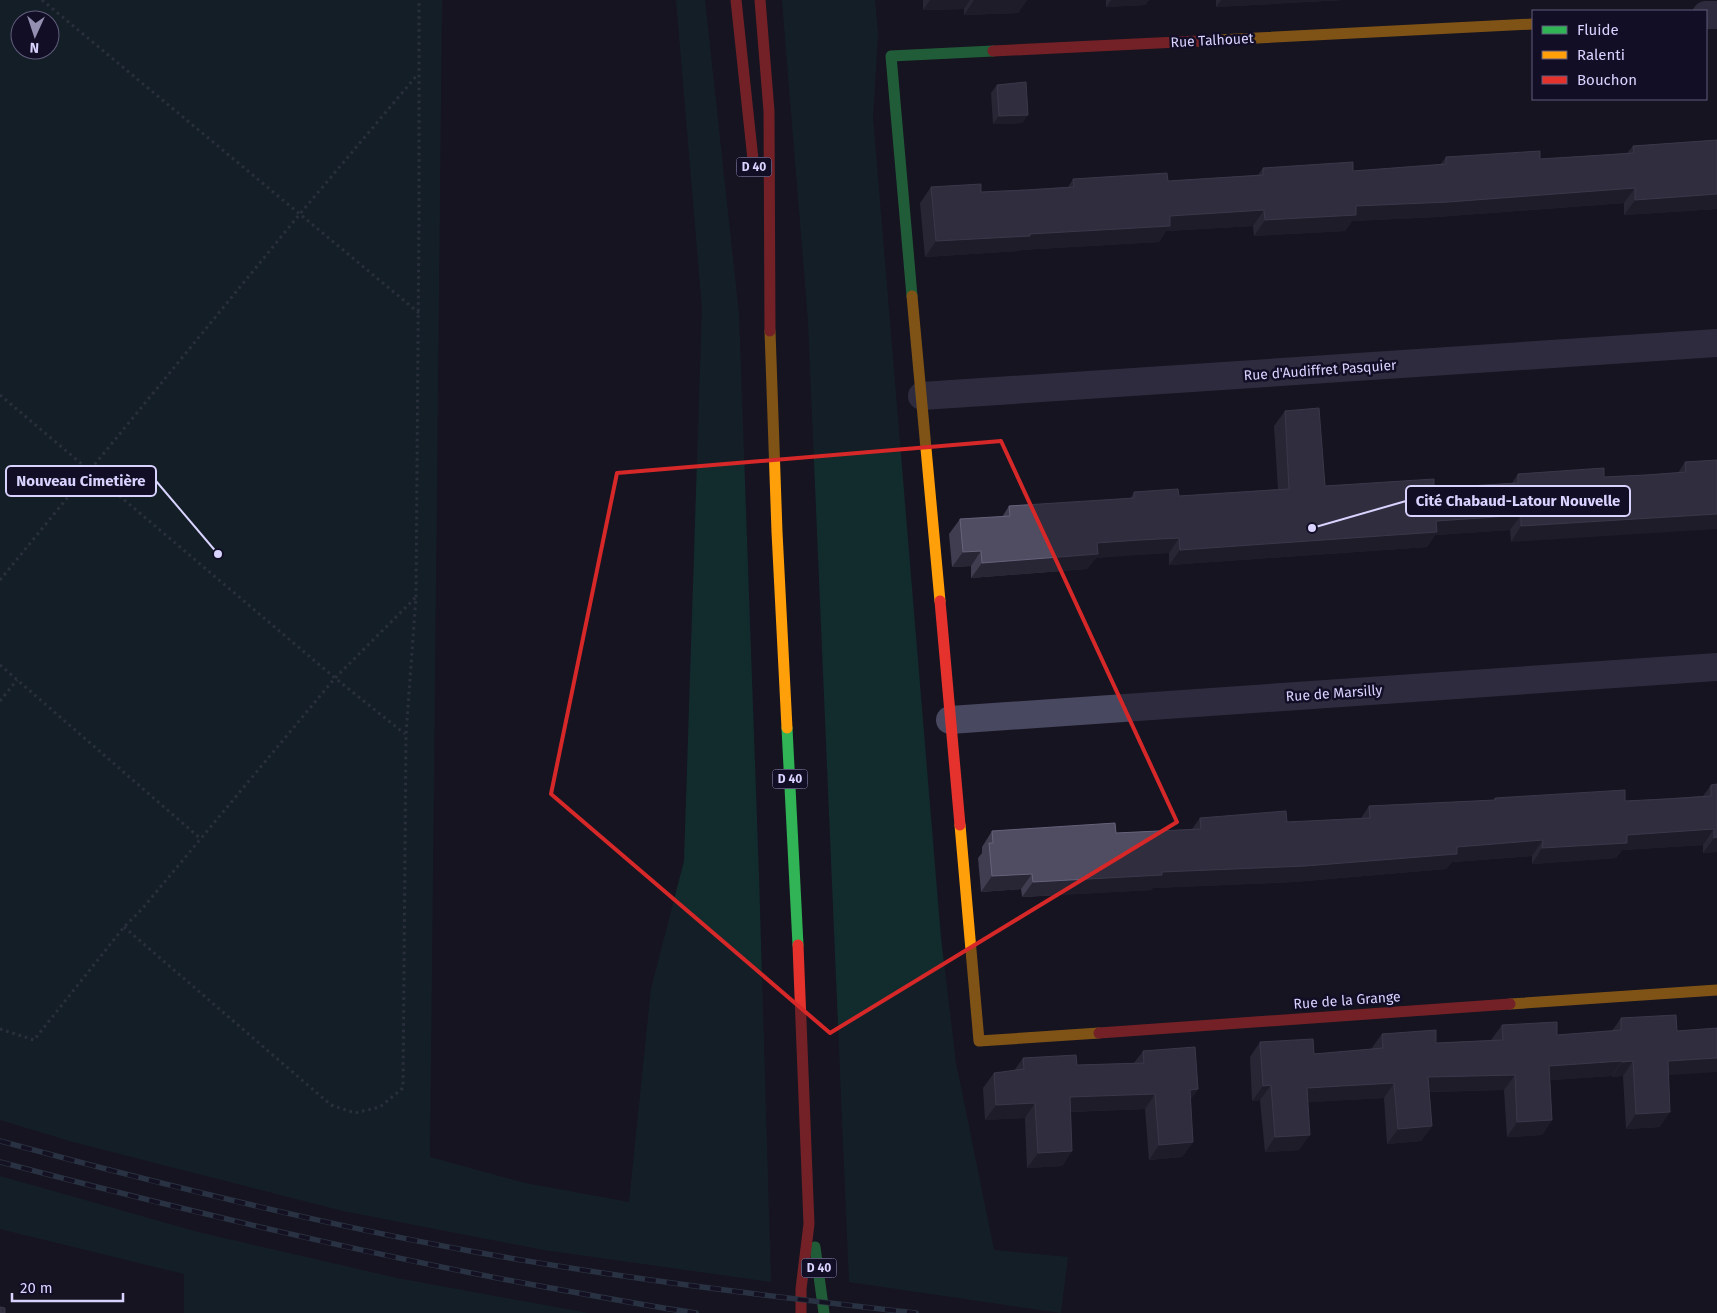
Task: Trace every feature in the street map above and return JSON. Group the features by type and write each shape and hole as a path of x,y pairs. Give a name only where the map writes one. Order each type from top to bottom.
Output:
{"street":[{"name":"D 40","path":"736,0 755,182"},
{"name":"D 40","path":"760,0 769,111 770,335 809,1224 801,1288 801,1313"},
{"name":"Rue Talhouet","path":"922,396 891,56 1532,24"},
{"name":"D 40","path":"758,210 770,335"},
{"name":"Rue d'Audiffret Pasquier","path":"922,396 1717,343"},
{"path":"922,396 950,720"},
{"name":"Rue de Marsilly","path":"950,720 1717,667"},
{"name":"Rue de la Grange","path":"950,720 979,1041 1717,990"},
{"name":"D 40","path":"809,1224 820,1275 824,1313"}],"path":[{"path":"42,0 419,313"},
{"path":"124,927 331,1105 355,1113 380,1106 404,1088 406,734 416,597 419,313 419,0"},
{"path":"0,580 299,215 419,73"},
{"path":"0,395 335,678 406,734"},
{"path":"0,1029 34,1040 124,927 142,910 335,678 416,597"},
{"path":"0,665 201,839"},
{"path":"0,701 17,680"}],"highlighted area":[{"path":"1001,441 1177,822 830,1033 551,794 617,473"}],"green space":[{"path":"0,0 442,0 430,1157 525,1183 629,1202 651,989 684,861 702,308 676,0 705,0 739,314 771,1282 544,1250 343,1211 73,1142 0,1120"},
{"path":"782,0 875,0 878,34 873,117 941,938 956,1063 994,1250 1068,1257 1061,1313 849,1282 808,321"},
{"path":"0,1176 198,1232 397,1278 588,1313 184,1313 184,1274 0,1229"}],"building":[{"path":"1026,82 1028,115 999,116 997,85"},
{"path":"1717,140 1717,194 1635,200 1635,188 1448,202 1356,206 1356,215 1265,220 1264,210 1170,216 1170,226 936,241 931,187 981,184 981,192 1027,190 1074,187 1073,179 1167,173 1168,181 1263,175 1263,168 1353,162 1353,171 1446,164 1446,157 1540,151 1540,159 1588,156 1634,153 1633,146"},
{"path":"1319,408 1325,486 1434,479 1434,488 1518,483 1518,474 1604,468 1604,477 1646,475 1686,472 1685,462 1717,460 1717,514 1521,526 1521,515 1436,521 1437,532 1180,550 1179,538 1139,540 1097,543 1098,554 982,563 981,551 963,552 960,519 1010,516 1009,506 1134,498 1134,492 1178,489 1179,496 1289,489 1285,411"},
{"path":"1717,784 1717,837 1714,838 1714,829 1627,835 1627,843 1542,848 1543,840 1457,847 1457,854 1305,866 1162,872 1162,875 1033,882 1032,874 992,876 989,843 993,843 992,831 1115,823 1116,833 1201,829 1200,818 1286,811 1287,822 1370,818 1369,806 1495,800 1495,798 1625,790 1625,801 1667,799 1711,796 1711,785"},
{"path":"1676,1015 1677,1031 1717,1028 1717,1058 1668,1061 1670,1112 1636,1114 1633,1061 1622,1061 1549,1066 1552,1120 1517,1122 1515,1075 1428,1077 1432,1126 1398,1129 1394,1083 1307,1088 1310,1135 1275,1137 1271,1085 1263,1086 1260,1042 1313,1039 1314,1054 1383,1048 1382,1034 1436,1030 1436,1043 1503,1040 1502,1025 1557,1022 1557,1035 1621,1030 1621,1018"},
{"path":"1195,1047 1198,1089 1190,1090 1193,1142 1159,1145 1155,1094 1070,1097 1072,1151 1038,1153 1035,1103 996,1105 994,1073 1024,1069 1023,1058 1076,1055 1077,1065 1144,1063 1143,1051"},
{"path":"0,1307 5,1308 5,1313 0,1313"}],"railway":[{"path":"0,1141 234,1201 411,1240 526,1261 637,1278 916,1313"},
{"path":"0,1162 131,1196 330,1243 529,1284 696,1313"}],"traffic: fast":[{"path":"912,296 891,56 993,51"},
{"path":"787,728 798,945"},
{"path":"815,1247 824,1313"}],"traffic: slow":[{"path":"1198,41 1532,24"},
{"path":"912,296 940,601"},
{"path":"770,331 777,532 787,728"},
{"path":"960,825 979,1041 1099,1033"},
{"path":"1510,1004 1717,990"}],"traffic: jam":[{"path":"736,0 754,169"},
{"path":"760,0 769,111 770,331"},
{"path":"993,51 1198,41"},
{"path":"940,601 960,825"},
{"path":"798,945 809,1224 801,1289 801,1313"},
{"path":"1099,1033 1510,1004"}],"place":[{"name":"Cité Chabaud-Latour Nouvelle","path":"1312,528"},
{"name":"Nouveau Cimetière","path":"218,554"}]}
